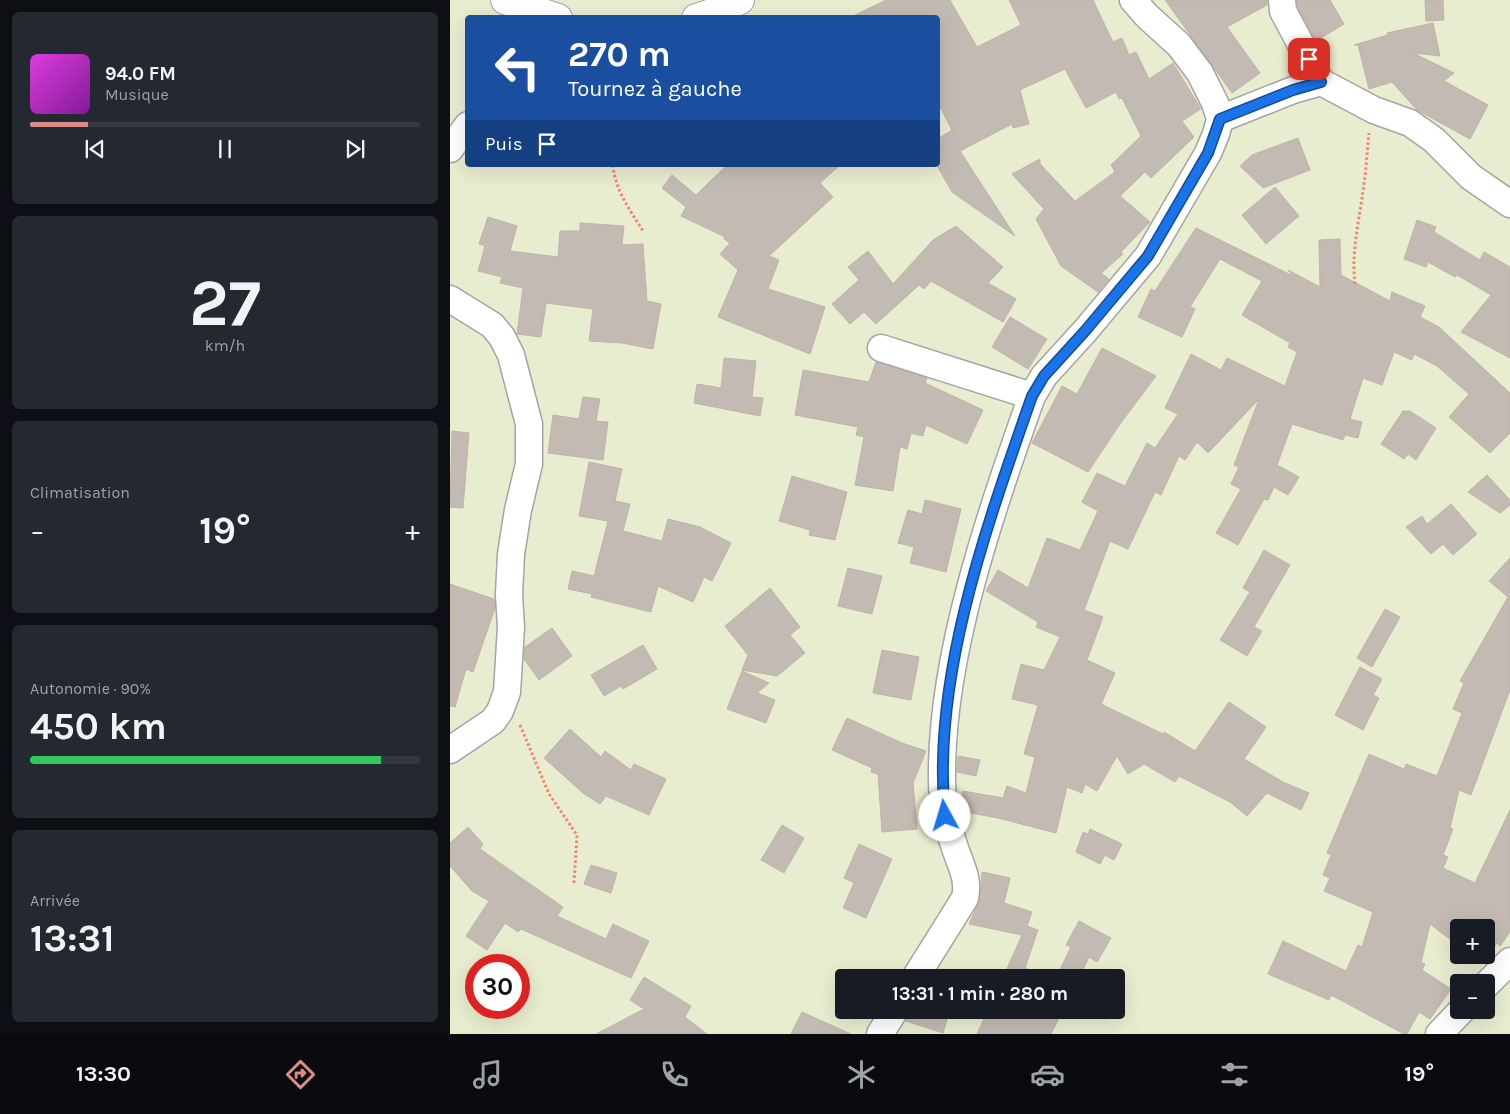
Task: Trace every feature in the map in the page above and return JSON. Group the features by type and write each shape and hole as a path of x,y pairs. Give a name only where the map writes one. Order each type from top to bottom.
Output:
{"street":[{"path":"505,0 543,15"},
{"path":"705,15 721,10 740,0"},
{"path":"921,969 965,898 966,876 945,816 942,781 950,684 966,607 986,534 1032,396 1044,376 1085,331 1148,256 1208,153 1220,119 1215,102 1200,72 1180,44 1147,16 1133,0"},
{"path":"1282,0 1283,11 1321,82 1374,110 1410,123 1434,140 1471,177 1510,204"},
{"path":"1220,119 1293,90 1321,82"},
{"path":"450,149 465,129"},
{"path":"450,299 492,325 502,337 517,373 529,424 529,464 518,510 511,554 509,595 511,627 507,692 500,711 493,721 450,750"},
{"path":"881,348 1032,396"},
{"path":"1495,976 1510,961"},
{"path":"880,1034 889,1019"},
{"path":"1439,1034 1453,1019"}],"path":[{"path":"1356,284 1354,269 1356,226 1374,110"},
{"path":"613,167 614,179 626,204 643,231"},
{"path":"507,692 549,794 577,835 574,883"}],"green space":[{"path":"450,0 1510,0 1510,1034 450,1034"}],"building":[{"path":"886,0 950,0 977,47 1021,25 1009,0 1093,0 1113,42 1122,38 1129,55 1136,52 1149,79 1173,63 1201,109 1182,121 1194,137 1151,178 1145,172 1120,196 1150,222 1121,252 1123,254 1101,273 1109,279 1098,292 1061,266 1036,219 1044,209 1012,174 1040,159 1040,164 1075,201 1115,172 1111,165 1141,136 1122,98 1119,99 1116,92 1086,108 1065,69 1020,90 1029,124 1013,128 1012,124 960,151 1015,236 952,192 938,167 940,167 940,138 952,130 940,107 940,15 855,15"},
{"path":"1165,0 1267,0 1267,5 1227,27 1260,73 1232,93"},
{"path":"1297,0 1330,0 1344,24 1316,41 1298,7"},
{"path":"1425,0 1443,0 1444,20 1426,21"},
{"path":"1433,23 1440,56 1413,53 1454,73 1444,81 1488,105 1470,139 1417,110 1392,82 1369,89 1358,45 1354,45 1388,35 1387,33"},
{"path":"1298,138 1310,170 1263,188 1240,166 1252,155"},
{"path":"725,167 838,167 820,183 833,197 769,256 779,260 768,289 825,307 810,354 718,317 738,270 720,254 730,243 724,239 725,237 681,216 686,207 662,188 672,175 696,195"},
{"path":"1275,187 1299,216 1266,244 1242,215"},
{"path":"488,217 517,226 510,251 558,257 560,231 580,231 580,223 624,226 622,245 643,244 647,301 661,304 653,349 622,343 589,341 593,309 546,303 541,337 517,334 523,288 500,283 502,277 478,271 485,246 479,244"},
{"path":"1417,220 1436,227 1434,232 1480,260 1484,252 1510,267 1510,358 1461,332 1491,295 1457,275 1455,277 1428,262 1426,267 1404,259"},
{"path":"956,226 1003,267 988,283 1016,299 1003,322 931,281 924,289 919,285 876,324 864,312 850,324 832,304 859,280 848,267 868,251 893,284 933,240"},
{"path":"1196,228 1293,276 1288,270 1320,287 1319,240 1340,239 1341,275 1390,301 1392,292 1425,306 1420,317 1439,327 1510,393 1510,433 1490,453 1449,417 1469,394 1437,366 1414,354 1412,360 1394,352 1382,385 1363,378 1350,419 1362,422 1358,438 1345,435 1343,440 1292,424 1277,465 1299,477 1288,495 1274,487 1268,500 1264,499 1238,545 1216,533 1241,489 1231,484 1239,467 1234,465 1259,399 1208,453 1197,442 1185,460 1179,456 1161,495 1155,492 1128,549 1110,541 1084,610 1103,617 1087,660 1115,673 1101,704 1163,734 1164,732 1195,751 1229,702 1266,727 1244,759 1283,782 1309,793 1301,810 1267,793 1247,816 1230,802 1179,776 1175,782 1144,764 1128,774 1117,756 1097,791 1085,784 1082,793 1067,787 1056,833 998,818 960,811 963,791 1003,798 1007,786 1026,793 1035,757 1024,754 1038,705 1012,699 1021,664 1044,670 1060,637 1036,627 1038,622 986,591 998,570 1028,588 1047,538 1080,550 1098,511 1082,502 1097,473 1125,486 1147,443 1155,448 1178,414 1165,408 1191,354 1221,370 1227,358 1285,386 1297,352 1288,347 1290,343 1242,315 1262,281 1220,259 1190,307 1195,309 1182,337 1138,317 1151,289 1155,291"},
{"path":"1010,317 1047,339 1028,369 992,347"},
{"path":"1102,348 1156,376 1120,424 1088,472 1032,443 1062,386 1077,394"},
{"path":"724,358 756,361 752,397 763,398 760,416 694,403 697,384 721,388"},
{"path":"876,362 927,378 925,383 983,410 967,444 926,425 923,436 911,433 907,449 900,447 893,491 855,485 864,437 856,435 858,427 795,415 803,370 869,382"},
{"path":"583,397 600,399 596,421 608,422 603,460 548,453 553,415 579,419"},
{"path":"1403,411 1410,411 1436,428 1416,460 1408,454 1404,459 1381,444"},
{"path":"452,431 469,433 463,508 450,507"},
{"path":"589,462 622,469 615,501 630,504 623,531 662,541 668,519 700,527 731,543 712,581 704,577 693,602 658,586 651,612 591,597 592,594 568,589 572,571 594,576 608,521 579,516"},
{"path":"1487,475 1510,500 1510,505 1500,513 1468,492"},
{"path":"792,476 847,492 835,540 809,535 810,530 779,521"},
{"path":"925,500 961,509 946,572 910,563 914,547 898,543 908,510 922,514"},
{"path":"1451,504 1477,534 1453,555 1443,544 1431,554 1406,527 1422,516 1427,524"},
{"path":"1264,550 1290,565 1254,627 1262,631 1247,656 1220,640 1250,592 1243,588"},
{"path":"1510,558 1510,690 1471,795 1459,790 1450,828 1453,829 1443,855 1448,857 1443,868 1475,883 1510,810 1510,932 1500,946 1497,943 1495,946 1495,919 1450,919 1450,939 1430,924 1421,963 1425,964 1422,970 1450,988 1450,990 1430,1019 1419,1012 1407,1034 1404,1034 1331,995 1329,1000 1268,974 1283,941 1346,971 1358,945 1362,947 1373,912 1324,891 1330,878 1323,875 1331,855 1327,853 1369,754 1404,769 1406,764 1437,776 1462,713 1453,709 1464,683 1460,681 1508,597 1489,581"},
{"path":"848,568 882,576 872,614 838,606"},
{"path":"450,584 494,599 495,608 473,672 466,669 455,707 450,706"},
{"path":"770,588 800,627 790,635 805,653 777,676 742,670 748,655 725,626"},
{"path":"1385,609 1400,617 1372,667 1357,658"},
{"path":"552,628 572,656 539,680 524,659 525,647"},
{"path":"643,645 657,669 623,689 621,686 604,696 591,675"},
{"path":"882,650 919,657 911,700 873,693"},
{"path":"1360,667 1382,679 1373,695 1379,698 1363,730 1335,715"},
{"path":"742,671 769,683 757,693 775,700 766,723 727,709"},
{"path":"847,718 902,743 926,751 913,783 917,829 882,832 878,774 871,772 872,768 832,750"},
{"path":"570,729 601,757 605,751 631,770 634,764 666,779 649,815 606,796 600,804 583,793 544,758"},
{"path":"958,756 980,760 976,776 957,772"},
{"path":"782,825 804,838 784,873 761,860"},
{"path":"468,827 483,844 480,849 563,907 557,916 606,939 613,924 649,941 631,978 521,929 518,932 505,923 487,950 466,936 489,901 472,891 450,866 450,843"},
{"path":"1090,829 1122,844 1114,860 1105,855 1100,864 1076,852 1083,832 1088,834"},
{"path":"859,844 892,859 866,918 843,908 854,883 844,878"},
{"path":"591,865 617,873 611,893 584,884"},
{"path":"982,872 1010,878 1004,903 1032,912 1027,926 1038,930 1025,968 1027,969 1007,969 1022,935 969,924 980,900"},
{"path":"1079,921 1111,938 1097,962 1089,957 1083,969 1060,969 1071,947 1066,945"},
{"path":"644,977 691,1006 685,1017 707,1034 596,1034 644,1009 630,1000"},
{"path":"802,1012 851,1034 791,1034"},
{"path":"907,1019 947,1019 943,1033 906,1021"},
{"path":"984,1019 1058,1019 1051,1034 977,1034"}],"route":[{"path":"945,816 942,781 945,728 952,676 966,607 986,534 1032,396 1044,376 1085,331 1148,256 1208,153 1220,119 1293,90 1321,82 1309,59"}]}
